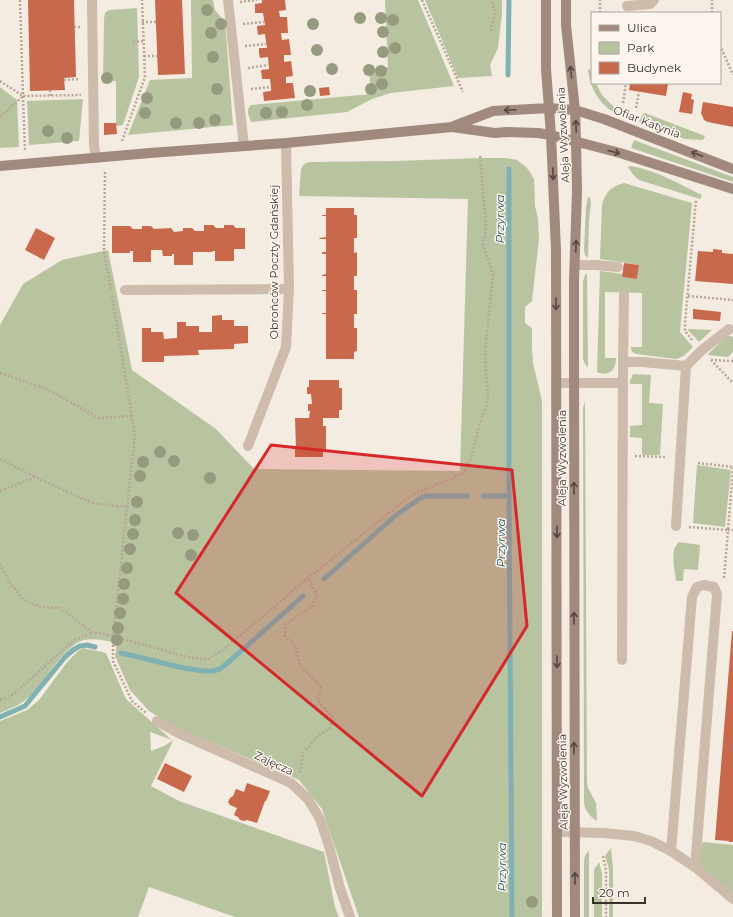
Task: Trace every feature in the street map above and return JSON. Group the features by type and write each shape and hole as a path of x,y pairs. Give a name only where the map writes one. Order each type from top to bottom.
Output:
{"main road":[{"name":"Aleja Wyzwolenia","path":"546,0 546,60 556,250 557,917"},
{"name":"Aleja Wyzwolenia","path":"566,0 566,25 575,110 577,191 574,349 575,917"},
{"path":"452,127 493,111 549,108"},
{"name":"Ofiar Katynia","path":"549,108 575,110 604,119 733,169"},
{"path":"0,166 286,143 452,127 495,133 538,133 551,135 620,153 733,190"}],"street":[{"path":"92,0 94,145 96,158"},
{"path":"228,0 244,146"},
{"path":"627,6 650,4 654,0"},
{"name":"Obrońców Poczty Gdańskiej","path":"248,446 286,347 289,289 286,143"},
{"path":"575,265 618,267"},
{"path":"125,290 289,289"},
{"path":"622,660 624,294"},
{"path":"676,526 686,366 702,350 729,329"},
{"path":"623,362 642,362 686,366"},
{"path":"556,383 623,382"},
{"path":"670,851 692,598 697,587 704,585 714,587 717,594 695,868"},
{"name":"Zajęcza","path":"157,721 178,733 291,783 308,799 320,819 350,917"},
{"path":"557,832 604,833 634,836 651,841 670,851 695,868 733,899"}],"path":[{"path":"20,0 25,152"},
{"path":"122,142 145,77 142,0"},
{"path":"240,2 258,0"},
{"path":"422,0 463,92"},
{"path":"491,31 495,12 492,0"},
{"path":"600,0 600,12"},
{"path":"712,0 712,12"},
{"path":"142,22 156,22"},
{"path":"242,24 264,22"},
{"path":"134,42 143,41"},
{"path":"244,46 266,44"},
{"path":"721,47 733,75"},
{"path":"144,56 157,56"},
{"path":"247,68 268,65"},
{"path":"64,80 72,79"},
{"path":"0,81 23,96 83,95"},
{"path":"623,103 626,84"},
{"path":"249,89 271,87"},
{"path":"50,90 50,96"},
{"path":"636,108 639,92"},
{"path":"0,117 23,96"},
{"path":"0,560 0,564 11,584 22,598 30,604 41,607 60,608 92,632 113,636 191,658 208,659 224,649 308,578 412,495 462,474 471,459 480,424 488,401 485,353 493,274 483,245 486,226 480,155"},
{"path":"105,172 104,252 135,436 113,636 113,661 132,700 149,716 157,721"},
{"path":"696,200 685,331 733,383"},
{"path":"688,296 733,300"},
{"path":"711,360 733,361"},
{"path":"0,373 47,389 99,418 132,416"},
{"path":"623,456 680,458"},
{"path":"0,459 92,503 127,507"},
{"path":"698,463 733,468 728,530"},
{"path":"0,491 35,477"},
{"path":"676,526 733,530"},
{"path":"300,791 300,771 303,752 317,737 330,728 333,718 318,701 321,687 300,666 294,646 286,636 286,624 312,606 317,596 308,578"},
{"path":"0,700 15,693 74,640 92,632"},
{"path":"603,856 606,871 606,917"}],"highlighted area":[{"path":"271,445 512,470 527,626 422,796 176,593"}],"green space":[{"path":"191,0 213,0 215,10 225,22 233,125 128,135 150,80 192,78"},
{"path":"385,0 418,0 454,86 391,93 372,99 347,112 251,122 248,109 251,105 371,94 369,69 388,67"},
{"path":"425,0 502,0 498,48 490,65 492,76 459,78 457,76"},
{"path":"137,8 139,77 123,125 116,126 116,81 103,82 105,13 109,10"},
{"path":"588,69 591,70 591,83"},
{"path":"591,84 596,84 602,95 617,110 617,114 600,101"},
{"path":"0,87 17,100 19,147 0,148"},
{"path":"83,99 79,141 29,145 27,101"},
{"path":"645,113 705,136 703,140 685,139 639,122 642,115"},
{"path":"634,140 733,177 733,182 631,148"},
{"path":"507,158 517,160 526,167 534,179 535,206 538,219 539,239 532,301 525,307 525,323 532,328 533,363 542,401 542,917 359,917 322,809 299,780 180,729 149,711 130,690 115,656 117,643 92,639 77,643 69,649 29,697 12,708 0,713 0,325 23,284 62,260 108,250 132,370 216,429 254,469 460,471 468,199 299,196 301,169 304,164 309,162"},
{"path":"631,166 658,174 702,195 700,199 639,180 628,167"},
{"path":"624,183 692,203 680,332 693,347 683,356 675,359 633,353 631,347 642,347 642,293 605,292 605,358 616,358 616,362 613,369 605,374 597,372 600,271 623,274 622,277 637,279 639,265 600,259 602,205 605,196 610,190"},
{"path":"588,197 590,198 591,203 588,258 585,255 584,250 586,207"},
{"path":"587,273 588,368 583,359 583,282"},
{"path":"688,330 712,330 699,342"},
{"path":"727,336 733,337 733,352 728,357 708,354"},
{"path":"633,374 651,375 649,403 663,404 660,455 642,455 642,438 630,437 630,426 642,425 642,384 630,384"},
{"path":"585,401 587,782 588,788 596,803 597,821 589,814 584,803 583,408"},
{"path":"697,465 731,470 725,527 693,523"},
{"path":"679,542 700,545 698,570 684,569 683,581 676,581 674,565 674,550"},
{"path":"83,648 106,653 126,699 172,740 173,741 151,786 179,801 324,852 335,907 339,917 235,917 149,887 138,917 0,917 0,721 27,710 39,700 68,661","holes":["150,732 172,740 151,751"]},
{"path":"703,842 733,845 733,899 695,867"},
{"path":"611,848 613,869 613,917 609,917 609,869 605,856"},
{"path":"589,850 589,917 584,917 584,860"},
{"path":"599,862 602,873 602,917 594,917 594,870"}],"building":[{"path":"28,0 74,0 76,77 64,78 65,90 30,91"},
{"path":"155,0 182,0 185,74 158,75"},
{"path":"262,0 285,0 286,10 279,11 280,17 287,17 288,33 281,33 282,40 289,39 291,55 284,55 284,62 291,61 293,76 286,77 286,83 293,83 295,98 264,101 263,92 271,91 271,87 270,79 262,79 261,70 269,69 268,57 260,58 259,53 259,48 267,48 265,34 258,35 257,26 265,25 263,13 255,13 255,4 262,3"},
{"path":"630,84 668,84 666,96 629,90"},
{"path":"329,87 330,95 320,96 319,88"},
{"path":"683,92 692,94 691,99 694,100 692,114 679,112"},
{"path":"703,102 733,107 733,127 704,120 701,113"},
{"path":"104,123 116,123 117,134 104,135"},
{"path":"326,208 354,208 354,215 357,215 357,238 354,238 354,253 357,252 357,276 354,276 354,290 357,290 357,314 354,314 354,328 357,328 357,351 354,352 354,359 326,359 326,314 322,313 326,313 326,291 322,290 326,290 326,276 322,275 326,274 326,254 322,254 322,252 326,252 326,239 319,238 326,237 326,216 322,215 326,215"},
{"path":"204,225 213,225 216,228 224,228 224,225 233,225 236,228 245,228 245,249 234,249 234,261 215,261 215,251 193,252 193,265 174,265 174,254 172,254 172,256 163,256 162,250 151,250 151,262 133,262 133,251 130,251 130,253 112,253 112,226 130,226 133,229 142,229 142,226 151,226 154,229 171,228 174,232 183,231 183,228 192,228 195,231 204,231"},
{"path":"36,228 55,238 44,260 25,250"},
{"path":"713,249 722,250 722,253 733,254 733,284 695,281 698,251 713,252"},
{"path":"624,263 639,265 637,279 622,277"},
{"path":"693,309 721,312 720,321 693,319"},
{"path":"222,315 222,320 234,320 234,326 248,326 248,343 234,344 234,349 198,350 199,355 164,356 164,362 142,362 142,328 151,328 151,332 163,332 164,339 177,338 177,322 186,322 186,326 199,326 199,332 212,332 212,316"},
{"path":"309,380 339,380 339,388 342,388 342,410 339,410 339,418 323,418 323,426 326,426 326,449 323,449 323,457 295,457 295,449 292,448 296,448 295,418 309,418 310,411 308,411 308,404 312,404 311,394 307,394"},
{"path":"732,631 733,842 729,842 715,840"},
{"path":"165,763 192,776 184,792 157,779"},
{"path":"247,783 270,791 257,823 247,820 240,820 234,815 237,808 230,805 228,802 236,789 244,792"}],"waterway":[{"name":"Przyrwa","path":"508,75 509,0"},
{"name":"Przyrwa","path":"509,169 509,496 512,917"},
{"path":"324,579 395,516 419,499 425,496 467,496"},
{"path":"483,496 509,496"},
{"path":"121,653 184,668 204,671 220,669 303,596"},
{"path":"0,717 25,706 65,657 73,650 80,646 87,645 95,647"}]}
